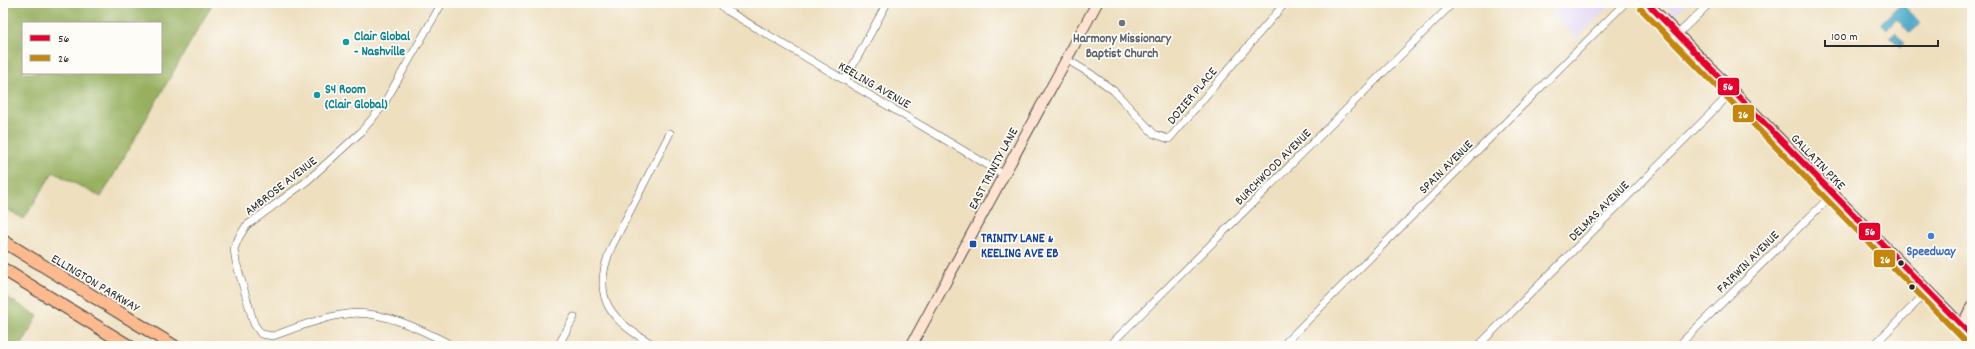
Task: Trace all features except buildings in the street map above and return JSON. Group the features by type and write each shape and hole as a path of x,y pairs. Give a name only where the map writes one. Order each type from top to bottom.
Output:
{"highway":[{"name":"ELLINGTON PARKWAY","path":"3,241 174,346"},
{"path":"3,269 129,346"}],"main road":[{"name":"EAST TRINITY LANE","path":"911,346 1097,3"},
{"name":"GALLATIN PIKE","path":"1647,3 1972,336"},
{"path":"1962,325 1972,306"}],"street":[{"name":"AMBROSE AVENUE","path":"442,3 382,107 361,132 307,181 246,226 234,249 236,262 254,324 261,334 273,336 341,314 374,315 406,323 453,346"},
{"name":"KEELING AVENUE","path":"719,3 735,16 1003,174"},
{"path":"726,10 730,3"},
{"path":"845,80 887,3"},
{"name":"DOZIER PLACE","path":"1066,59 1091,74 1114,91 1154,134 1169,139 1285,3"},
{"name":"BURCHWOOD AVENUE","path":"1109,346 1453,3"},
{"name":"SPAIN AVENUE","path":"1282,346 1625,3"},
{"path":"1677,35 1710,3"},
{"name":"DELMAS AVENUE","path":"1478,346 1733,91"},
{"path":"656,346 621,324 610,312 604,294 603,275 606,260 612,246 670,133"},
{"name":"FAIRWIN AVENUE","path":"1678,346 1833,194"},
{"path":"1873,346 1928,291"},
{"path":"558,346 574,317"}],"shaded area":[{"path":"1541,3 1612,3 1577,39"},
{"path":"1663,3 1687,3 1675,15"}],"green space":[{"path":"3,3 213,3 101,197 53,172 24,219 3,207"},
{"path":"3,295 38,316 21,346 3,346"}],"water":[{"path":"1901,3 1921,23 1910,33 1897,19 1887,29 1881,23"},
{"path":"1895,32 1904,43 1900,47 1890,37"}],"transit line":[{"name":"56","path":"1647,3 1972,336"},
{"name":"26","path":"1641,9 1966,342"}],"place":[{"name":"Harmony Missionary Baptist Church","path":"1122,23"},
{"name":"Clair Global - Nashville","path":"346,42"},
{"name":"S4 Room (Clair Global)","path":"317,95"},
{"name":"Speedway","path":"1931,236"},
{"name":"TRINITY LANE & KEELING AVE EB","path":"973,244"}]}
